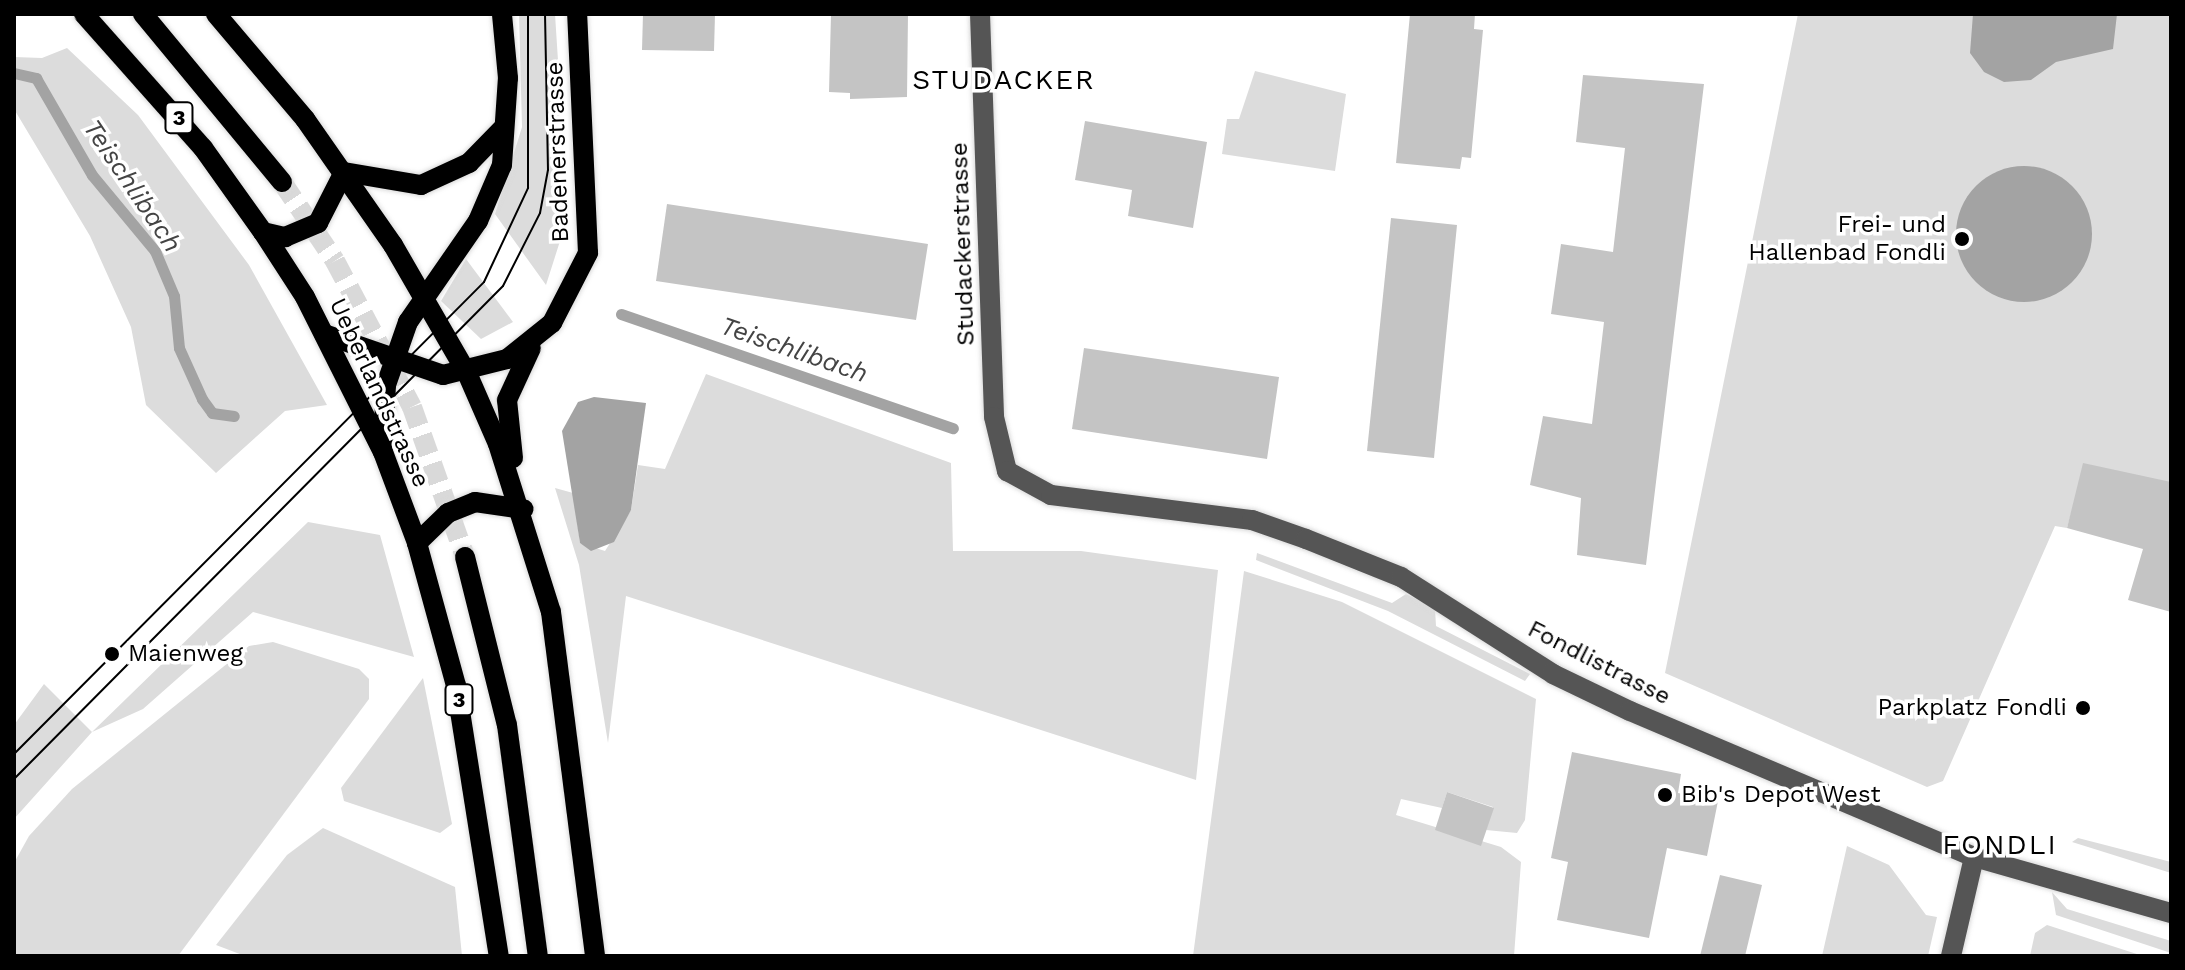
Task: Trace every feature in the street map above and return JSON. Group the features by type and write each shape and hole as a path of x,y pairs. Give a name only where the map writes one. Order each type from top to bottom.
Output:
{"main road":[{"name":"Ueberlandstrasse","path":"84,14 185,126 263,232 324,334 383,452 417,543 473,768 499,956"},
{"name":"3","path":"143,14 282,182"},
{"path":"216,14 344,172 422,296 467,373 523,509"},
{"name":"Badenerstrasse","path":"383,452 392,363 422,296 493,190 502,165 508,78 502,14"},
{"name":"Badenerstrasse","path":"467,373 535,341 568,300 588,253 577,14"},
{"path":"344,172 421,185 469,163 503,128"},
{"path":"263,232 285,237 318,223 344,172"},
{"path":"324,334 392,363 467,373"},
{"path":"535,341 507,400 523,509 551,612 570,724 595,956"},
{"path":"417,543 448,513 475,502 523,509"},
{"name":"3","path":"465,557 507,725 538,956"}],"street":[{"name":"Studackerstrasse","path":"980,14 994,417 1007,471"},
{"name":"Fondlistrasse","path":"1007,471 1051,495 1252,520 1306,539 1401,577 1553,674 1630,711 1974,857 2171,913"},
{"path":"1951,956 1974,857"}],"shaded area":[{"path":"519,14 555,14 568,216 546,285 495,214 522,127"},
{"name":"Frei- und Hallenbad Fondli","path":"1798,14 2171,14 2171,486 2085,464 2067,528 2055,526 1943,781 1927,787 1665,673"},
{"path":"1973,14 2117,14 2113,49 2056,62 2031,80 2004,82 1984,72 1970,53"},
{"path":"67,48 138,115 249,265 327,405 285,411 216,473 146,405 131,327 90,236 14,109 14,57 42,58"},
{"path":"1255,71 1346,94 1335,171 1222,154 1227,119 1239,119"},
{"path":"2024,166 2050,171 2072,186 2087,208 2092,234 2087,260 2072,282 2050,297 2024,302 1998,297 1976,282 1961,260 1956,234 1961,208 1976,186 1998,171"},
{"path":"466,259 513,322 481,339 441,301"},
{"path":"706,374 951,463 953,551 1081,551 1218,570 1196,780 626,596 608,743 579,565 555,488 573,493 580,543 605,551 631,510 638,465 665,469"},
{"path":"594,397 646,403 631,510 614,542 591,551 580,543 562,431 578,402"},
{"path":"308,522 380,535 414,657 253,612 143,709 92,732"},
{"path":"1257,553 1392,603 1406,594 1435,608 1436,626 1530,674 1525,681 1388,611 1256,560"},
{"path":"1244,571 1342,602 1536,699 1525,820 1517,833 1486,830 1493,807 1447,792 1442,808 1401,799 1396,815 1501,847 1521,862 1514,956 1193,956"},
{"path":"273,642 359,669 369,679 369,699 178,956 14,956 14,863 29,836 72,789 249,646"},
{"path":"423,678 452,824 440,833 344,801 341,788"},
{"path":"44,684 92,732 14,819 14,725"},
{"path":"323,828 455,887 462,956 245,956 216,945 287,855"},
{"path":"2078,838 2171,862 2171,873 2072,842"},
{"path":"1847,846 1889,865 1926,915 1937,917 1928,956 1822,956"},
{"path":"2052,892 2067,909 2171,941 2171,953 2056,915"},
{"path":"2047,925 2143,956 2030,956 2035,933"}],"building":[{"path":"643,14 715,14 714,51 642,50"},
{"path":"831,14 908,14 907,97 850,99 850,93 829,92"},
{"path":"1410,14 1475,14 1474,29 1483,30 1471,158 1462,157 1460,169 1396,163"},
{"path":"1583,75 1704,84 1646,565 1577,555 1581,498 1530,485 1543,416 1592,424 1604,322 1551,314 1561,244 1613,252 1625,148 1576,142"},
{"path":"1085,121 1207,142 1193,228 1128,216 1132,190 1075,180"},
{"path":"667,204 928,244 916,320 656,281"},
{"path":"1391,218 1457,225 1434,458 1367,451"},
{"path":"1084,348 1279,377 1267,459 1072,429"},
{"path":"2083,463 2171,482 2171,612 2128,600 2143,549 2067,528"},
{"path":"1572,752 1681,774 1678,793 1718,801 1707,856 1667,848 1649,938 1557,920 1568,862 1551,858"},
{"path":"1447,792 1494,808 1481,846 1435,830"},
{"path":"1720,875 1762,885 1745,956 1700,956"}],"waterway":[{"name":"Teischlibach","path":"14,73 36,78 92,175 155,251 174,296 179,348 202,399 212,413 234,416"},
{"name":"Teischlibach","path":"621,314 953,428"}],"tunnel":[{"path":"282,182 335,261 412,407 465,557"}],"tram line":[{"path":"14,754 484,282 528,188 528,14"},
{"path":"14,779 503,286 540,213 548,170 545,14"}],"place":[{"name":"Frei- und Hallenbad Fondli","path":"1962,239"},
{"name":"Maienweg","path":"112,654"},
{"name":"Parkplatz Fondli","path":"2083,708"},
{"name":"Bib's Depot West","path":"1665,795"}],"district":[{"name":"STUDACKER","path":"1004,80"},
{"name":"FONDLI","path":"2000,845"}]}
